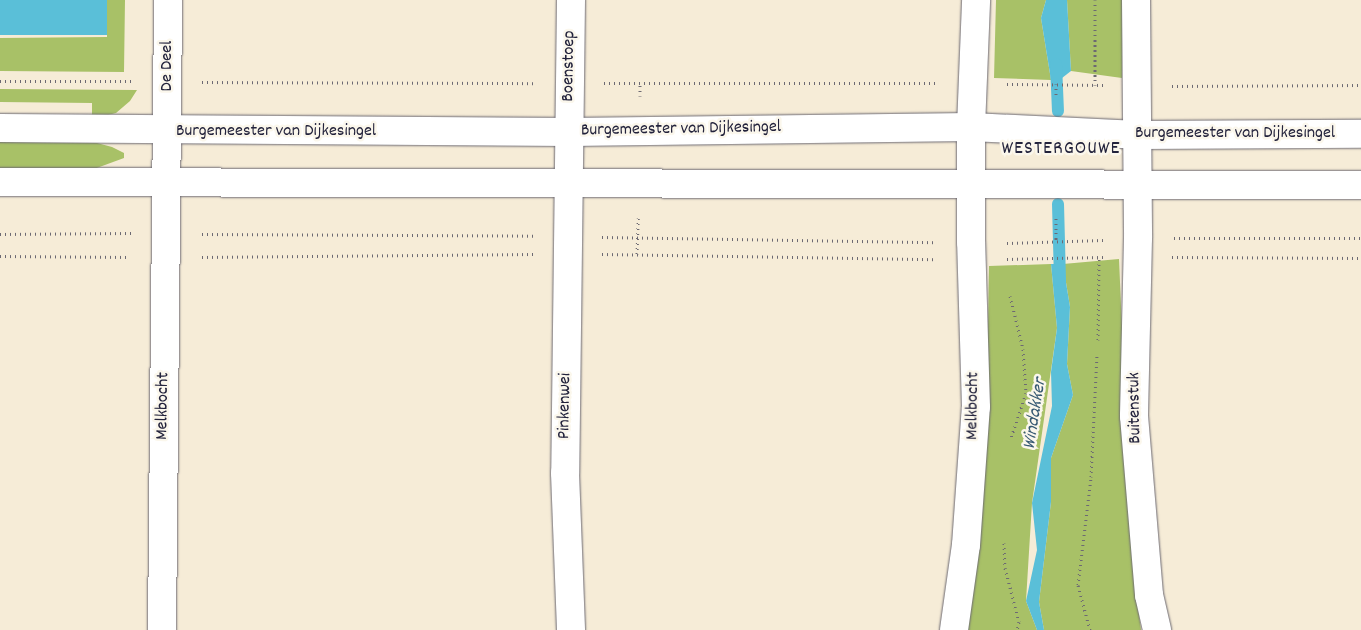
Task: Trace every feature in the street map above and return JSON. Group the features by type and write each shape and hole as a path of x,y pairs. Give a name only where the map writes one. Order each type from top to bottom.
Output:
{"street":[{"name":"De Deel","path":"166,181 168,0"},
{"name":"Boenstoep","path":"570,182 571,0"},
{"name":"Melkbocht","path":"954,630 966,545 976,407 971,251 971,127 976,0"},
{"name":"Buitenstuk","path":"1136,0 1138,248 1134,416 1149,595 1157,630"},
{"name":"Burgemeester van Dijkesingel","path":"0,128 168,132 570,132 971,127 1138,134 1361,134"},
{"name":"Melkbocht","path":"162,630 166,181"},
{"path":"0,182 972,182 1138,185 1361,185"},
{"name":"Pinkenwei","path":"570,182 565,473 571,630"}],"path":[{"path":"1095,0 1096,85"},
{"path":"0,81 133,81"},
{"path":"1015,83 1136,86 1361,85"},
{"path":"1056,214 1056,242"},
{"path":"0,234 165,245 568,245 971,251 1009,259 1099,258 1138,248 1361,238"},
{"path":"0,256 165,245 568,245 971,251 1015,243 1090,241 1138,248 1361,258"},
{"path":"1090,630 1078,585 1091,477 1099,258"},
{"path":"1009,259 1009,266"},
{"path":"1010,290 1023,349 1026,393 1010,440"},
{"path":"1004,538 1005,568 1018,622 1017,630"}],"green space":[{"path":"107,0 125,0 124,72 0,71 0,38 107,37"},
{"path":"996,0 1046,0 1041,18 1051,80 994,78"},
{"path":"1067,0 1124,0 1122,78 1071,71"},
{"path":"0,89 137,90 130,101 116,113 92,119 92,103 0,102"},
{"path":"0,142 97,143 124,153 124,158 94,169 0,168"},
{"path":"1119,259 1132,560 1141,630 1044,630 1039,602 1051,502 1051,458 1073,395 1067,364 1070,307 1063,264"},
{"path":"1051,264 1057,328 1032,503 1026,601 1037,630 964,630 986,441 989,266"}],"water":[{"path":"0,0 107,0 107,35 0,35"},
{"path":"1046,0 1067,0 1071,71 1062,78 1051,80 1041,18"},
{"path":"1051,264 1063,264 1070,307 1067,364 1073,395 1051,458 1051,502 1039,602 1044,630 1037,630 1026,601 1037,550 1032,503 1052,406 1051,372 1057,328"}],"waterway":[{"name":"Windakker","path":"1056,64 1058,111"},
{"name":"Windakker","path":"1058,204 1060,281"}],"district":[{"name":"WESTERGOUWE","path":"1061,149"}]}
